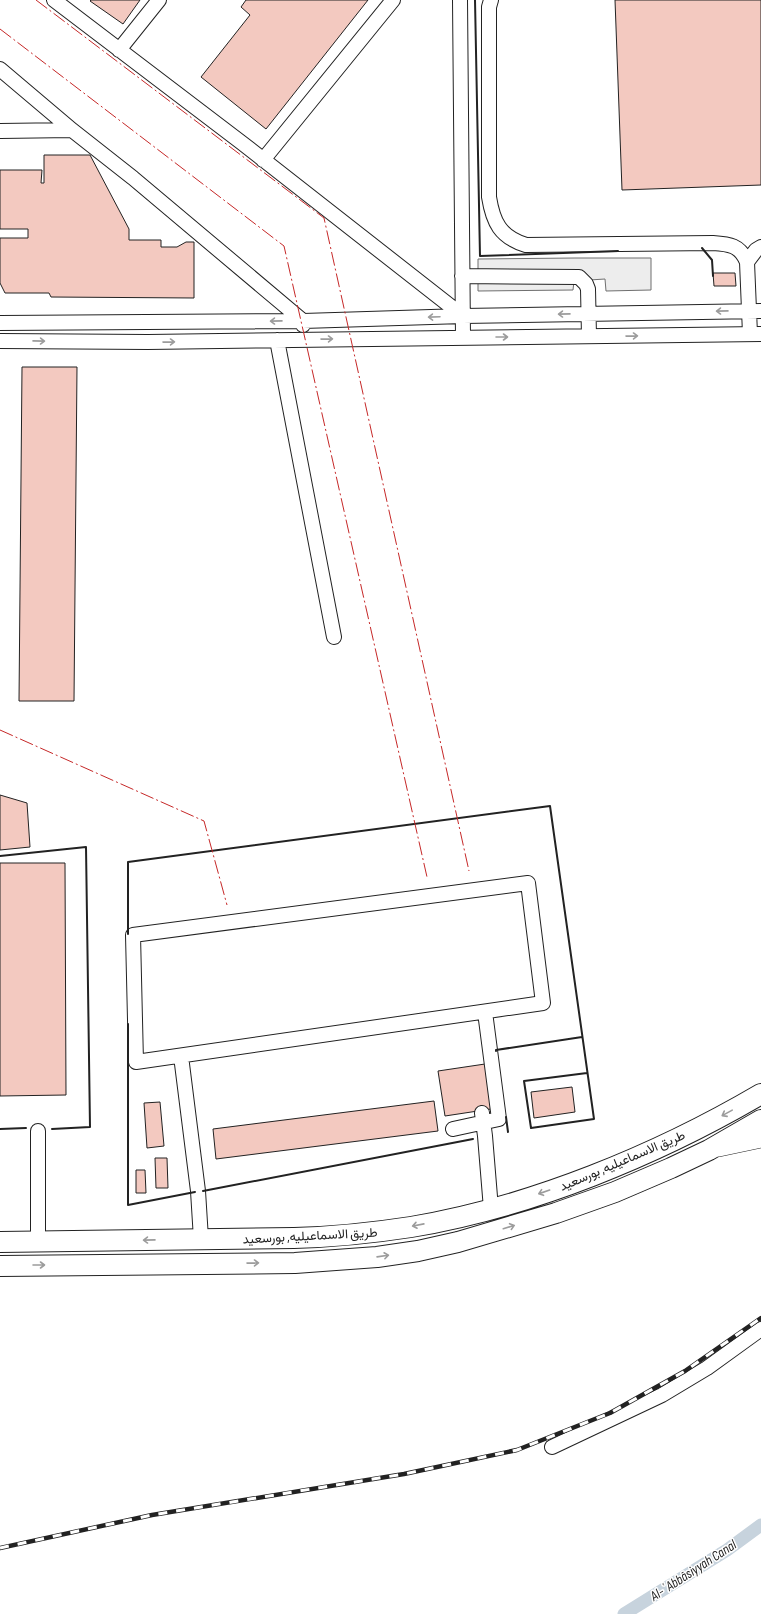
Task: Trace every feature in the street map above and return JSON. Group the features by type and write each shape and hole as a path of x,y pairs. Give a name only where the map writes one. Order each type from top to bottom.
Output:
{"highway":[{"name":"طريق الاسماعيليه, بورسعيد","path":"0,1242 294,1238 373,1233 413,1227 491,1209 564,1186 621,1164 705,1125 761,1094"},
{"name":"طريق الاسماعيليه, بورسعيد","path":"0,1266 229,1264 330,1261 370,1258 418,1251 458,1242 556,1213 615,1192 709,1150 761,1120"},
{"path":"229,1239 226,1249 229,1264"},
{"path":"179,1240 182,1249 179,1264"}],"main road":[{"path":"709,1150 761,1139"}],"street":[{"path":"54,0 463,316"},
{"path":"119,50 159,0"},
{"path":"263,160 392,0"},
{"path":"460,0 463,337"},
{"path":"0,340 148,342 755,334 755,311 747,262 744,253 727,244 526,245 507,237 499,228 492,213 489,197 489,7 491,0"},
{"path":"0,69 72,130 133,178 303,321 304,340"},
{"path":"0,132 72,130"},
{"path":"747,262 756,250 761,247"},
{"path":"462,276 575,276 583,280 586,284 589,295 589,336"},
{"path":"0,323 303,321 463,316 755,311"},
{"path":"277,340 334,637"},
{"path":"528,883 543,1003 485,1012 136,1062 133,935 528,883"},
{"path":"453,1129 482,1118 499,1119 485,1012"},
{"path":"181,1056 198,1191 201,1240"},
{"path":"482,1118 491,1209"},
{"path":"38,1131 38,1241"},
{"path":"552,1447 662,1395 707,1368 761,1330"}],"shaded area":[{"path":"651,258 651,290 606,291 605,279 574,281 573,290 478,291 478,259"}],"building":[{"path":"140,0 123,24 90,1"},
{"path":"246,0 368,0 266,129 201,77 250,15 241,7"},
{"path":"615,0 761,0 761,185 622,190"},
{"path":"44,155 90,155 129,229 129,240 161,240 161,247 177,247 186,242 194,242 194,298 51,297 49,293 5,293 0,283 0,238 28,238 28,229 0,229 0,170 42,170 41,183 44,183"},
{"path":"713,273 735,273 736,286 714,286"},
{"path":"22,367 77,367 74,701 19,701"},
{"path":"0,795 27,803 30,847 0,850"},
{"path":"0,863 65,863 66,1095 0,1096"},
{"path":"485,1064 491,1109 445,1116 438,1071"},
{"path":"572,1087 575,1112 534,1118 531,1092"},
{"path":"434,1101 438,1131 216,1159 213,1129"},
{"path":"160,1102 164,1146 147,1148 144,1103"},
{"path":"155,1158 167,1158 168,1188 156,1188"},
{"path":"136,1170 145,1170 146,1193 136,1193"}],"waterway":[{"name":"Al-ʿAbbāsiyyah Canal","path":"624,1614 727,1550 761,1525"}],"railway":[{"path":"0,1548 152,1515 404,1474 517,1450 610,1413 685,1371 761,1318"}],"wall":[{"path":"475,0 480,256 618,251"},
{"path":"702,248 712,260 713,276"},
{"path":"128,934 128,862 550,806 594,1119 531,1128 524,1081 587,1073"},
{"path":"0,856 86,847 90,1127 52,1129"},
{"path":"128,1024 128,1205 195,1192"},
{"path":"496,1051 582,1037"},
{"path":"506,1117 508,1132"},
{"path":"0,1129 26,1128"},
{"path":"203,1191 473,1139"}],"power":[{"path":"36,0 324,218 469,871"},
{"path":"0,29 284,246 427,877"},
{"path":"0,730 204,821 227,905"}]}
